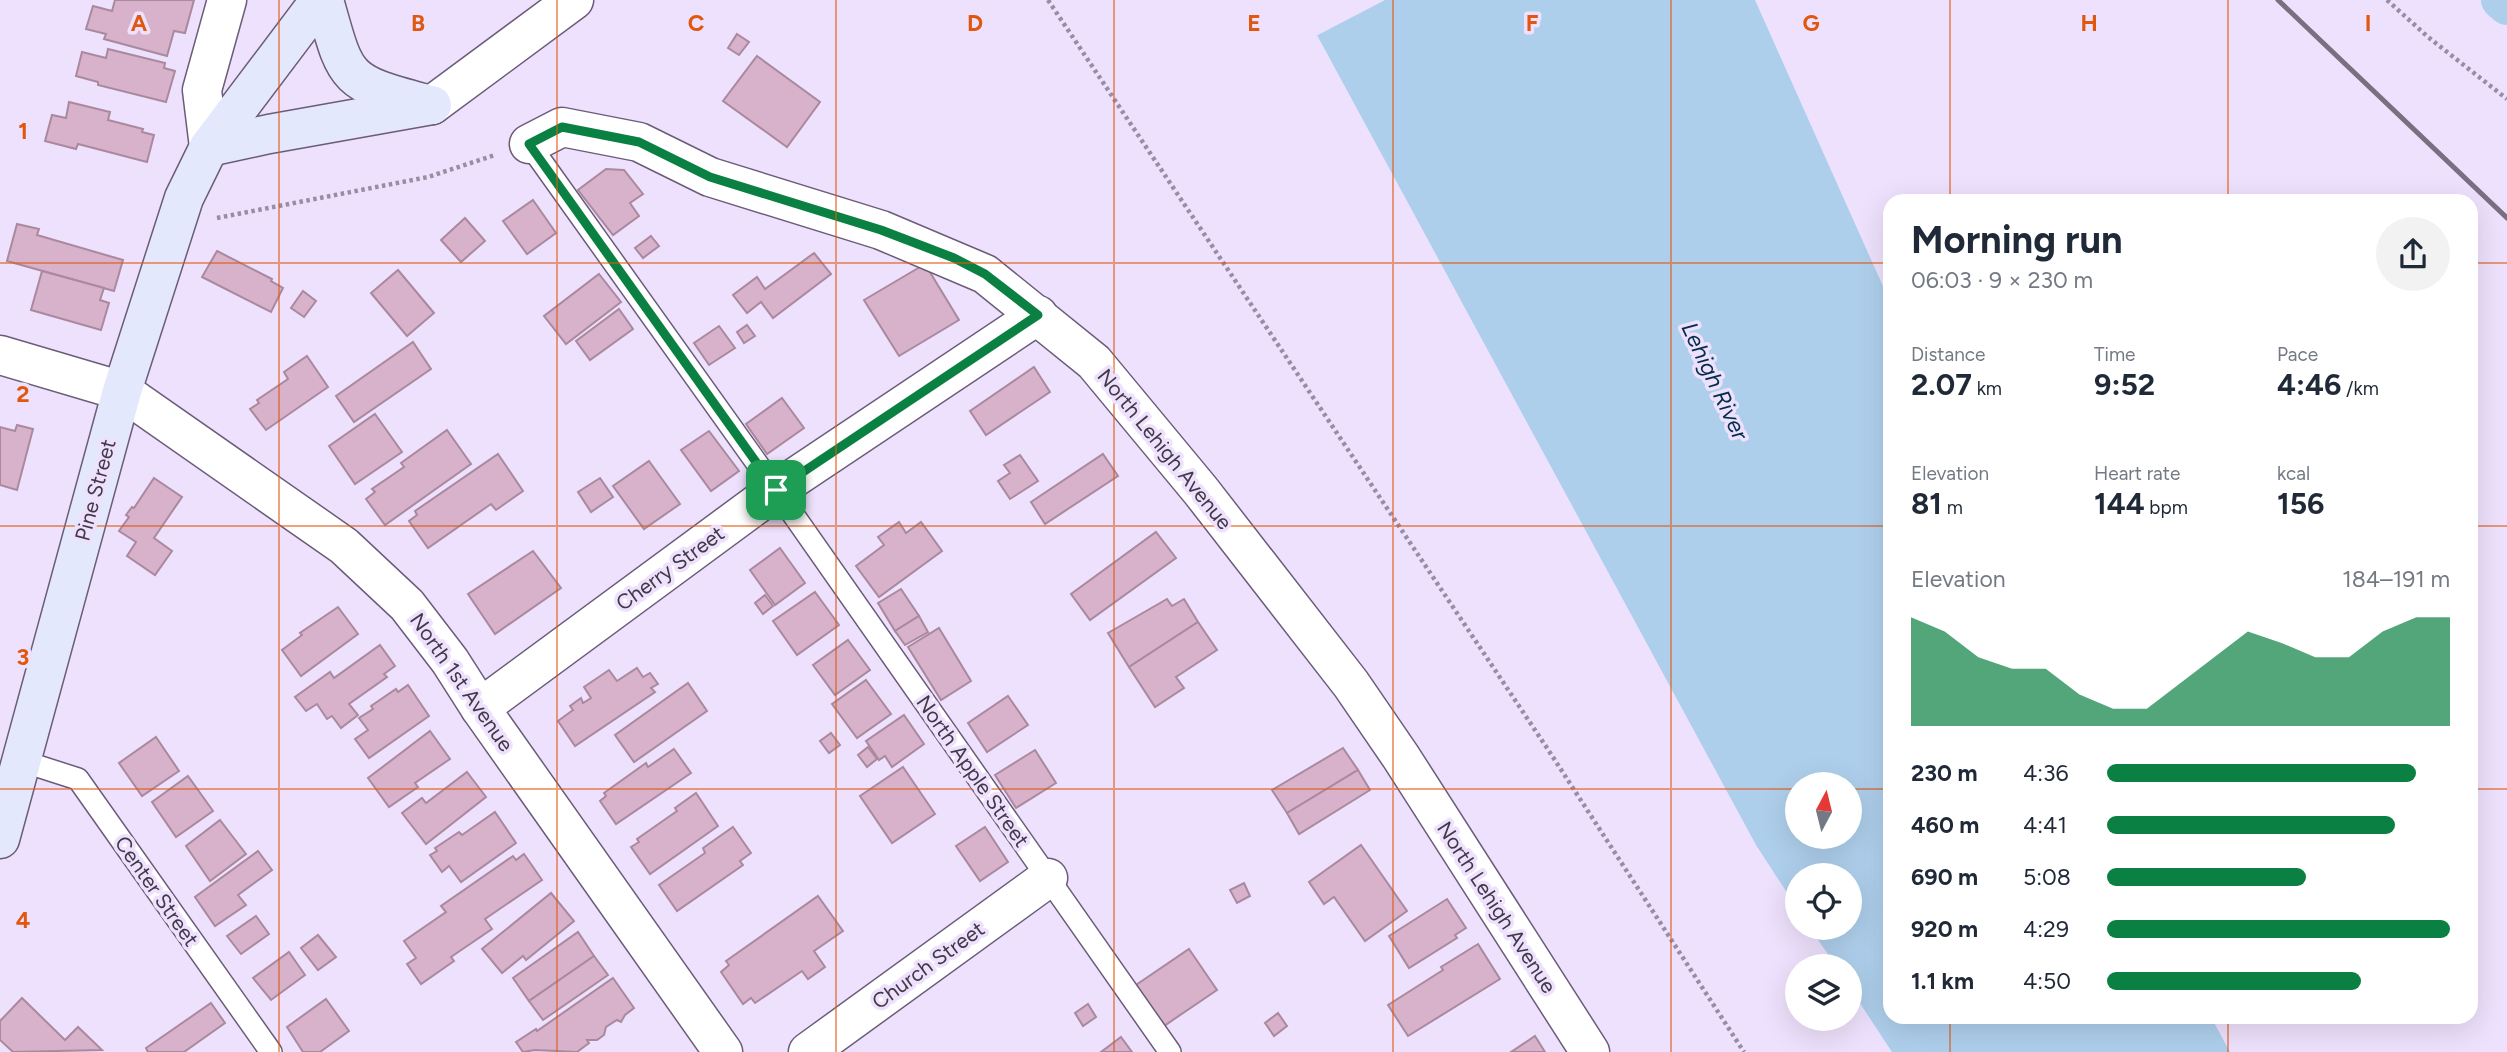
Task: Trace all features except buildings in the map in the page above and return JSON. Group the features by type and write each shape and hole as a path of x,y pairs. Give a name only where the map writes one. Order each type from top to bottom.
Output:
{"main road":[{"name":"Pine Street","path":"0,839 122,391 184,198 209,147 322,0"},
{"path":"322,0 344,65 355,78 372,88 432,105"},
{"path":"209,147 432,105"}],"street":[{"path":"209,147 202,90 227,0"},
{"path":"432,105 574,0"},
{"name":"North Lehigh Avenue","path":"529,144 562,127 639,142 710,177 881,230 954,258 985,274 1094,362 1201,491 1351,684 1401,757 1590,1052"},
{"name":"Cherry Street","path":"480,708 776,490 1038,315"},
{"name":"North 1st Avenue","path":"0,355 122,391 344,546 407,606 450,661 480,708 723,1052"},
{"name":"Church Street","path":"808,1052 1048,878"}],"lane":[{"name":"North Apple Street","path":"529,144 776,490 1170,1052"},
{"name":"Center Street","path":"22,761 78,779 271,1052"}],"path":[{"path":"1048,0 1531,725 1744,1052"},
{"path":"2387,0 2428,37 2507,99"},
{"path":"211,219 428,177 529,144"}],"water":[{"name":"Lehigh River","path":"1298,0 1755,0 1883,286 1883,1024 2215,1024 2230,1052 1892,1052 1862,1006 1862,954 1828,954 1818,940 1862,940 1862,863 1785,863 1785,890 1756,845"}],"pier":[{"path":"1295,0 1385,0 1314,37"}],"waterway":[{"path":"2500,0 2507,6"}],"railway":[{"path":"2278,0 2507,218"}],"route":[{"path":"562,127 639,142 710,177 881,230 954,258 985,274 1038,315 776,490 727,421 529,144 562,127"}]}
